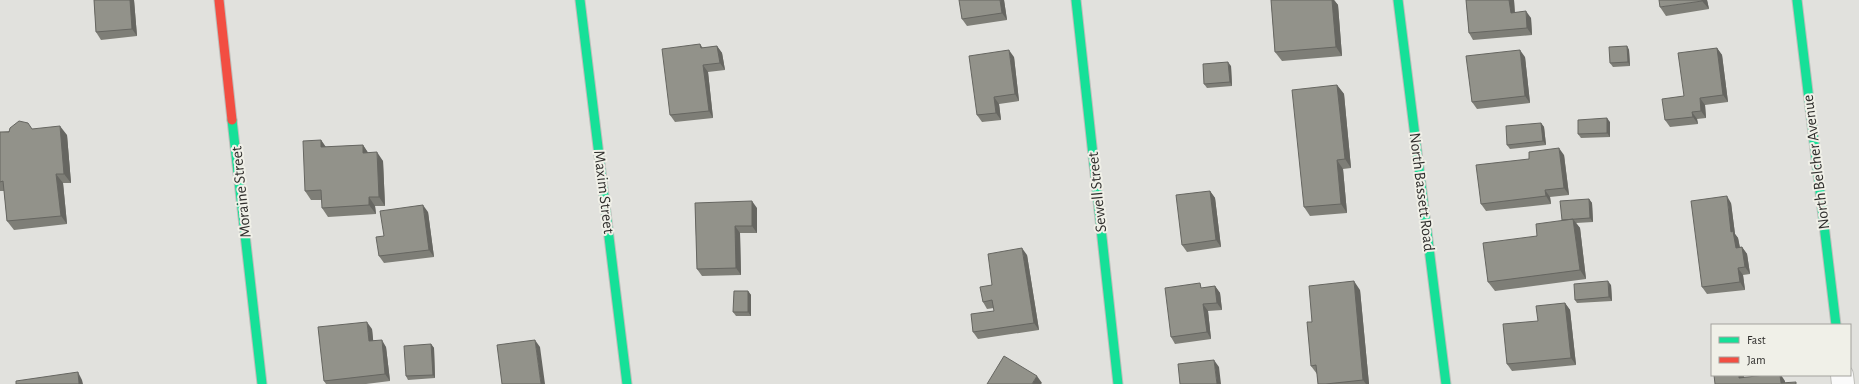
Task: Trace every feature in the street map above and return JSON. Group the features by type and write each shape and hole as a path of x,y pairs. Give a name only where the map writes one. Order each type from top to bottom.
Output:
{"street":[{"name":"Moraine Street","path":"219,0 262,384"},
{"name":"Maxim Street","path":"580,0 628,384"},
{"name":"Sewell Street","path":"1076,0 1118,384"},
{"name":"North Bassett Road","path":"1398,0 1446,384"},
{"name":"North Belcher Avenue","path":"1797,0 1836,324"}],"building":[{"path":"94,0 130,0 132,29 96,32"},
{"path":"959,0 1000,0 1002,13 962,19"},
{"path":"1271,0 1332,0 1336,47 1275,52"},
{"path":"1466,0 1509,0 1511,13 1526,11 1527,28 1469,33"},
{"path":"1659,0 1702,0 1702,1 1660,7"},
{"path":"700,44 701,48 717,46 720,63 703,65 709,111 670,115 662,49"},
{"path":"1627,46 1628,62 1610,63 1609,47"},
{"path":"1717,48 1723,95 1700,98 1701,111 1692,112 1693,117 1665,120 1662,99 1684,96 1678,53"},
{"path":"1009,50 1015,94 994,97 996,113 977,115 969,56"},
{"path":"1520,50 1525,96 1472,102 1466,56"},
{"path":"1228,62 1230,82 1204,84 1203,64"},
{"path":"1337,85 1345,159 1337,160 1341,204 1304,207 1292,90"},
{"path":"1607,118 1607,133 1578,134 1578,120"},
{"path":"19,121 28,123 32,129 60,126 64,174 56,174 61,216 7,221 3,181 0,182 0,132 9,132 10,128"},
{"path":"1541,123 1543,141 1507,145 1506,126"},
{"path":"321,140 321,147 363,145 363,153 377,152 379,197 369,197 369,205 322,208 321,190 305,191 303,141"},
{"path":"1559,148 1564,188 1545,190 1546,196 1481,204 1476,165 1529,159 1529,152"},
{"path":"1210,191 1216,240 1182,245 1176,195"},
{"path":"1727,196 1731,232 1733,231 1736,248 1742,247 1745,267 1738,268 1740,282 1702,287 1691,201"},
{"path":"1589,199 1590,218 1562,220 1560,201"},
{"path":"752,201 752,226 735,226 736,268 697,269 695,203"},
{"path":"423,205 429,250 379,256 376,237 384,236 380,211"},
{"path":"1573,219 1580,270 1488,282 1483,243 1537,236 1536,224"},
{"path":"1022,248 1034,323 973,332 971,314 994,311 992,300 983,302 980,287 992,285 988,254"},
{"path":"1354,281 1363,380 1318,384 1316,365 1311,366 1307,322 1312,322 1309,286"},
{"path":"1608,281 1609,297 1575,300 1574,284"},
{"path":"1200,283 1201,288 1215,286 1217,303 1203,304 1207,332 1171,337 1165,288"},
{"path":"734,291 748,291 748,312 733,312"},
{"path":"1565,303 1571,358 1507,364 1503,324 1538,321 1536,306"},
{"path":"367,322 369,341 382,340 385,374 324,381 318,327"},
{"path":"535,340 541,384 502,384 497,345"},
{"path":"431,344 433,375 406,376 404,346"},
{"path":"1004,356 1037,376 1032,384 987,384"},
{"path":"1214,360 1217,384 1180,384 1178,364"},
{"path":"78,372 79,384 16,384 16,381"},
{"path":"1714,376 1739,376 1739,378 1780,376 1781,383 1796,382 1796,384 1715,384"}],"traffic: fast":[{"path":"580,0 627,384"},
{"path":"1076,0 1118,384"},
{"path":"1398,0 1446,384"},
{"path":"1797,0 1836,324"},
{"path":"232,120 262,384"}],"traffic: jam":[{"path":"219,0 232,120"}]}
